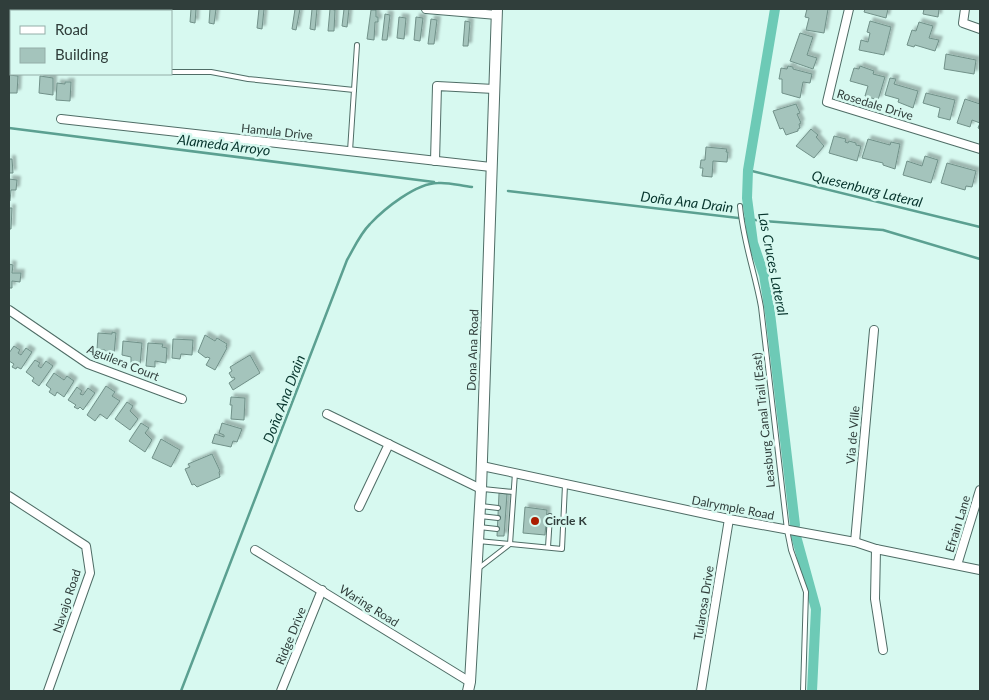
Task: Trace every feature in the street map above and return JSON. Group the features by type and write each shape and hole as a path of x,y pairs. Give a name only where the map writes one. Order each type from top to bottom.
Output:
{"street":[{"path":"426,9 497,12"},
{"name":"Rosedale Drive","path":"849,9 827,102 980,149"},
{"path":"965,9 962,23 980,28"},
{"name":"Dona Ana Road","path":"469,687 480,517 497,12"},
{"path":"435,161 438,86 494,89"},
{"name":"Hamula Drive","path":"61,118 491,167"},
{"name":"Aguilera Court","path":"9,310 88,364 182,399"},
{"name":"Via de Ville","path":"855,542 874,330"},
{"path":"327,414 481,489"},
{"path":"360,507 389,444"},
{"name":"Dalrymple Road","path":"482,466 729,519 855,542 980,570"},
{"name":"Efrain Lane","path":"957,565 980,490"},
{"name":"Navajo Road","path":"9,496 86,546 90,573 48,691"},
{"name":"Tularosa Drive","path":"701,691 729,519"},
{"path":"876,548 875,599 883,650"},
{"name":"Waring Road","path":"255,550 322,590 469,687"},
{"name":"Ridge Drive","path":"281,691 322,590"}],"lane":[{"path":"350,151 357,45"},
{"path":"172,72 211,72 248,79 354,90"},
{"name":"Leasburg Canal Trail (East)","path":"740,206 742,230 755,276 761,308 787,530 791,550 806,592 803,691"},
{"path":"477,569 510,544 515,473"},
{"path":"478,541 562,549 565,484"},
{"path":"481,489 513,492"},
{"path":"480,517 498,508"},
{"path":"506,508 512,509"},
{"path":"548,547 550,516"},
{"path":"480,517 498,518"},
{"path":"480,517 497,529"},
{"path":"505,519 511,520"},
{"path":"505,530 511,530"}],"building":[{"path":"191,9 196,9 195,23 190,22"},
{"path":"210,9 216,9 214,24 209,23"},
{"path":"259,9 264,9 262,29 257,28"},
{"path":"295,9 300,9 296,30 292,29"},
{"path":"312,9 317,9 315,30 310,29"},
{"path":"330,9 335,10 334,31 328,31"},
{"path":"344,9 349,9 347,27 342,26"},
{"path":"807,9 828,9 824,33 806,30 809,18 805,17"},
{"path":"865,9 888,9 886,18 864,12"},
{"path":"924,9 939,9 938,17 923,14"},
{"path":"371,10 376,10 376,17 378,17 378,22 375,22 374,40 367,39"},
{"path":"385,14 390,15 387,40 382,40"},
{"path":"399,17 406,18 404,39 397,38"},
{"path":"416,17 423,18 420,41 414,40"},
{"path":"431,19 437,20 434,44 428,44"},
{"path":"465,21 470,22 468,46 463,46"},
{"path":"870,21 891,27 884,55 859,50 861,40 868,42 870,33 867,32"},
{"path":"919,22 933,26 929,38 939,40 935,51 915,45 914,47 907,45 912,30 916,31"},
{"path":"800,33 813,37 807,55 817,58 813,69 790,61"},
{"path":"946,54 976,60 974,74 944,69"},
{"path":"788,66 812,74 810,83 803,82 800,98 782,93 782,79 779,79 781,68 787,69"},
{"path":"860,66 874,71 873,74 885,77 878,100 865,96 868,86 850,81 854,68 859,69"},
{"path":"9,75 18,76 17,93 9,93"},
{"path":"40,76 53,78 53,95 39,93"},
{"path":"890,78 896,79 894,84 918,91 913,108 898,102 899,99 885,95"},
{"path":"65,82 71,82 70,101 56,100 57,83 65,84"},
{"path":"926,93 955,100 950,120 938,117 940,108 923,103"},
{"path":"965,99 980,104 980,123 972,120 970,127 957,123"},
{"path":"796,104 800,113 797,114 801,123 799,124 800,128 798,131 786,135 783,128 780,129 773,111"},
{"path":"811,129 818,135 816,137 824,146 814,158 796,146"},
{"path":"834,136 846,139 845,142 848,143 849,141 861,146 857,161 829,153"},
{"path":"868,139 890,145 891,142 900,144 895,169 883,165 883,163 862,158"},
{"path":"706,147 727,149 726,152 728,152 727,162 713,161 712,177 702,176 703,168 700,168 701,160 705,160"},
{"path":"925,156 938,160 931,183 903,175 907,161 922,166"},
{"path":"9,159 12,159 13,173 9,173"},
{"path":"947,163 976,171 972,187 966,186 965,190 941,183"},
{"path":"9,179 17,180 16,190 11,190 10,201 9,201"},
{"path":"9,208 12,208 11,229 9,229"},
{"path":"9,264 13,265 12,273 21,273 20,282 12,281 12,288 9,288"},
{"path":"112,332 116,333 114,354 105,353 105,350 97,350 98,333 112,334"},
{"path":"205,335 215,341 217,338 227,344 227,348 215,370 206,365 210,358 206,358 198,352"},
{"path":"173,339 193,340 192,355 181,354 180,359 172,358"},
{"path":"123,341 142,343 140,365 131,364 131,357 122,355"},
{"path":"148,343 163,344 162,347 167,348 166,363 155,361 155,367 146,366"},
{"path":"14,346 20,350 18,353 21,355 26,348 32,352 21,369 12,367 14,364 9,361 9,353"},
{"path":"250,355 260,373 233,390 229,383 235,379 229,373 232,371 230,367"},
{"path":"35,360 40,363 38,366 41,368 46,361 53,366 39,386 32,381 34,378 26,372"},
{"path":"54,373 64,380 67,376 74,381 64,397 57,392 55,396 49,392 51,389 46,385"},
{"path":"106,386 115,392 112,396 120,401 107,419 100,414 95,421 87,415"},
{"path":"77,387 82,391 80,394 83,395 88,388 95,393 83,410 80,407 78,409 74,407 76,405 68,400"},
{"path":"231,397 245,398 244,420 231,419"},
{"path":"127,402 133,406 130,411 138,419 130,430 115,419"},
{"path":"141,423 149,428 145,433 152,440 145,452 129,441"},
{"path":"222,423 242,429 237,442 233,441 231,447 212,443 215,434 224,437 224,435 219,433"},
{"path":"161,439 180,450 171,467 152,458"},
{"path":"212,454 220,471 220,477 197,487 194,484 192,485 185,469 190,467 188,464"},
{"path":"499,493 507,494 504,536 497,536"},
{"name":"Circle K","path":"525,507 547,510 545,535 523,533"}],"waterway":[{"name":"Las Cruces Lateral","path":"775,9 748,170 747,198 753,243 764,275 770,313 795,525"},
{"name":"Alameda Arroyo","path":"9,128 434,182"},
{"name":"Quesenburg Lateral","path":"748,170 980,227"},
{"name":"Doña Ana Drain","path":"181,691 347,260 357,241 366,228 383,211 420,187 442,183 472,187"},
{"name":"Doña Ana Drain","path":"508,191 764,221 883,230 980,259"},
{"name":"Las Cruces Lateral","path":"796,536 816,609 812,691"}],"place":[{"name":"Circle K","path":"535,521"}]}
